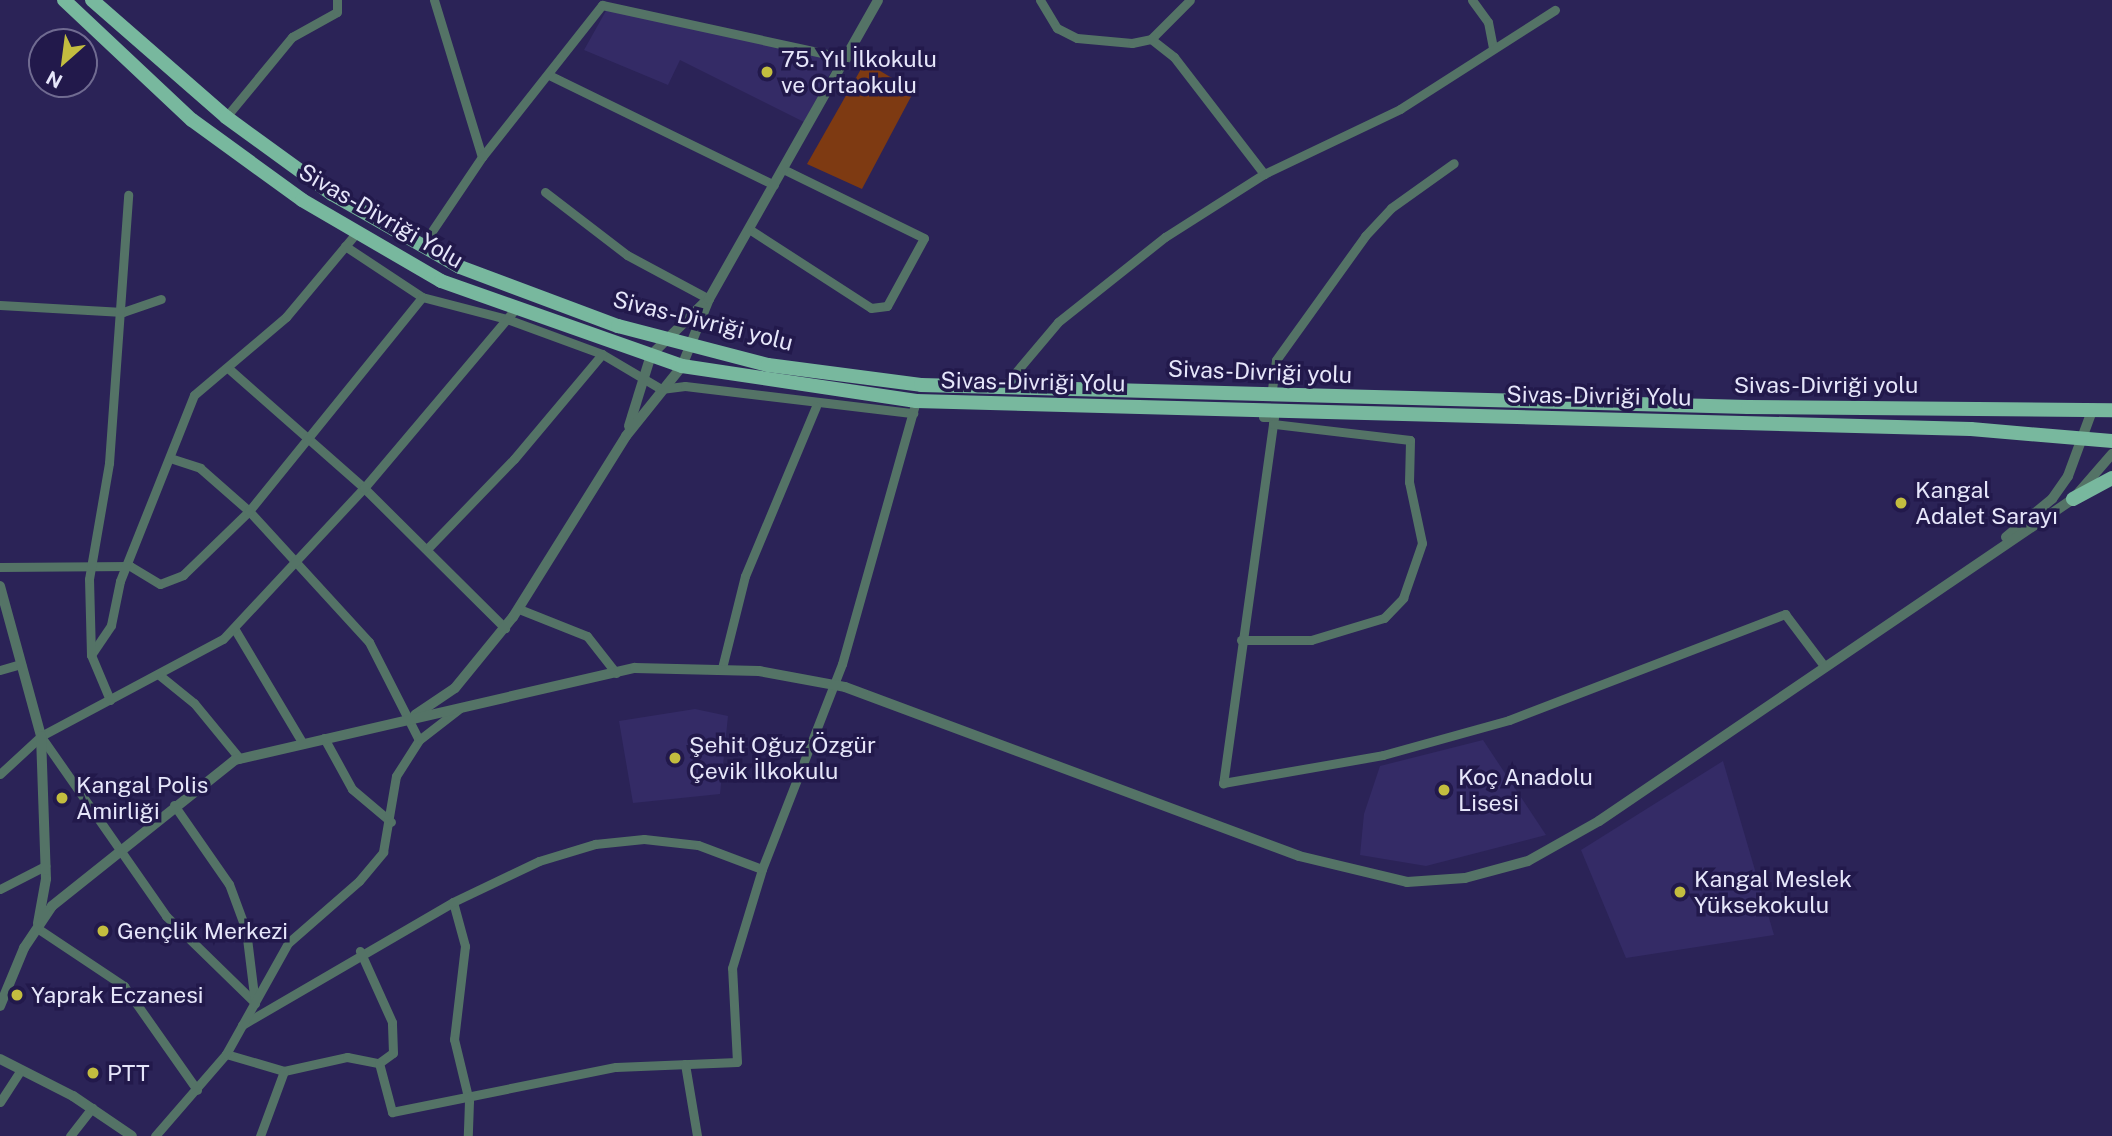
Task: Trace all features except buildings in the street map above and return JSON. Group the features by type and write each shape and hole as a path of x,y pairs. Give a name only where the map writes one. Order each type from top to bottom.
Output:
{"main road":[{"name":"Sivas-Divriği Yolu","path":"64,0 192,120 357,232 441,281 682,366 914,407 1972,429 2112,441"},
{"name":"Sivas-Divriği yolu","path":"92,0 226,117 332,194 460,267 667,338 768,365 895,382 1272,396 2112,410"},
{"path":"2073,499 2112,478"}],"street":[{"path":"226,117 292,37 337,12 337,0"},
{"path":"434,0 482,156"},
{"path":"586,0 593,10"},
{"path":"410,719 454,688 505,628 626,436 682,366 709,299 878,0"},
{"path":"1040,0 1058,28 1077,38 1151,39 1174,57 1264,174"},
{"path":"1151,39 1190,0"},
{"path":"1472,0 1488,22 1493,47"},
{"path":"432,232 482,156 551,76 593,10 603,5 846,58"},
{"path":"1005,385 1029,350 1088,294 1264,174 1400,109 1493,47 1555,10"},
{"path":"551,76 774,184"},
{"path":"1272,396 1276,360 1365,236 1391,208 1454,163"},
{"path":"749,229 871,308 887,306 924,238 783,169"},
{"path":"545,192 627,256 709,299"},
{"path":"110,699 91,655 91,567 123,312 128,195"},
{"path":"91,655 111,625 130,566 194,395 286,317 357,232"},
{"path":"345,246 422,297 507,319 602,354 661,389 694,387 816,405 1274,417 1223,783 1383,755 1509,720 1785,614 1825,667"},
{"path":"0,567 130,566 160,584 183,575 248,511 422,297"},
{"path":"0,305 123,312 161,299"},
{"path":"626,436 651,355 709,299"},
{"path":"0,774 41,736 158,674 234,628 364,488 517,307"},
{"path":"427,549 506,469 602,354"},
{"path":"228,368 364,488 505,628"},
{"path":"722,668 745,576 816,405"},
{"path":"379,1063 392,1112 469,1101 616,1067 737,1062 731,980 762,869 832,685 884,530 914,407"},
{"path":"1949,583 2052,499 2068,476 2078,438 2093,408"},
{"path":"1241,640 1311,640 1384,618 1403,598 1422,543 1409,482 1410,440 1273,424"},
{"path":"0,1006 37,928 52,906 174,805 240,759 302,742 616,673 679,664 832,685 1299,856 1407,882 1465,878 1528,861 1599,821 2073,499 2112,454"},
{"path":"170,458 200,468 248,511 369,642 419,740"},
{"path":"0,586 41,736 46,866 37,928"},
{"path":"519,609 587,636 616,673"},
{"path":"234,628 302,742"},
{"path":"0,670 21,664"},
{"path":"158,674 194,703 240,759"},
{"path":"155,1136 162,1121 197,1090 226,1054 288,943 359,881 383,852 391,822 396,776 419,740 461,708"},
{"path":"41,736 166,916 255,1003"},
{"path":"324,738 352,789 391,822"},
{"path":"174,805 229,884 246,930 255,1003"},
{"path":"242,1025 360,951 453,902 540,861 644,839 698,845 762,869"},
{"path":"0,889 46,866"},
{"path":"453,902 465,946 454,1039 469,1101 468,1136"},
{"path":"37,928 124,985 197,1090"},
{"path":"226,1054 284,1071 347,1057 379,1063 393,1053 392,1022 360,951"},
{"path":"0,1059 92,1108 132,1136"},
{"path":"685,1064 697,1136"},
{"path":"0,1102 21,1070"},
{"path":"260,1136 276,1108 284,1071"},
{"path":"70,1136 92,1108"}],"shaded area":[{"name":"75. Yıl İlkokulu ve Ortaokulu","path":"607,9 838,59 804,122 680,60 668,85 584,50"},
{"path":"865,62 914,91 862,189 807,164"},
{"name":"Şehit Oğuz Özgür Çevik İlkokulu","path":"695,709 728,716 720,794 633,803 619,721"},
{"name":"Koç Anadolu Lisesi","path":"1483,740 1546,835 1426,866 1360,855 1364,814 1380,766"},
{"name":"Kangal Meslek Yüksekokulu","path":"1723,761 1774,935 1626,958 1581,850"}],"place":[{"name":"75. Yıl İlkokulu ve Ortaokulu","path":"767,72"},
{"name":"Kangal Adalet Sarayı","path":"1901,503"},
{"name":"Şehit Oğuz Özgür Çevik İlkokulu","path":"675,758"},
{"name":"Koç Anadolu Lisesi","path":"1444,790"},
{"name":"Kangal Polis Amirliği","path":"62,798"},
{"name":"Kangal Meslek Yüksekokulu","path":"1680,892"},
{"name":"Gençlik Merkezi","path":"103,931"},
{"name":"Yaprak Eczanesi","path":"17,995"},
{"name":"PTT","path":"93,1073"}]}
